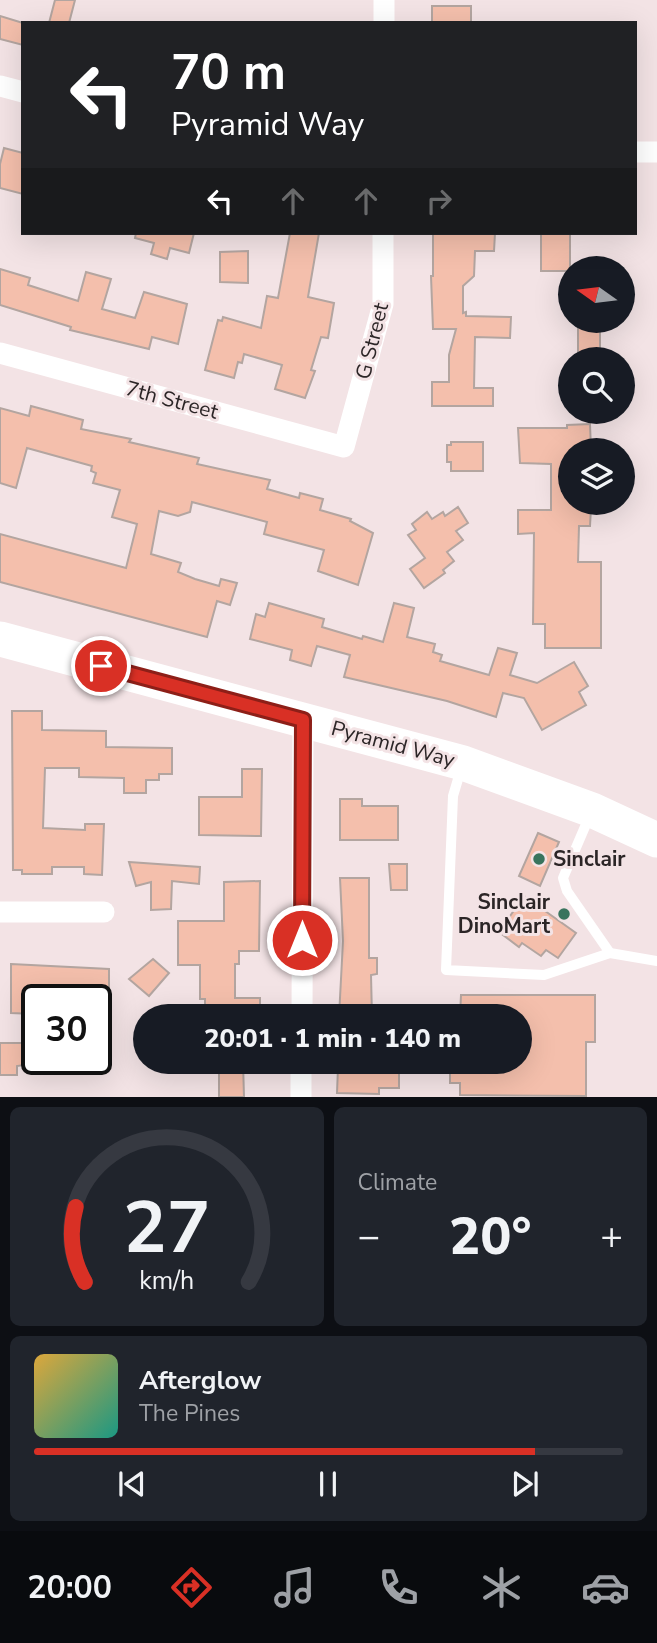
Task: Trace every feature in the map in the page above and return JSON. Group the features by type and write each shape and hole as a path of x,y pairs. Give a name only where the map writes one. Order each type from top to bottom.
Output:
{"main road":[{"name":"Pyramid Way","path":"0,639 463,763 592,810 657,840"}],"street":[{"path":"384,0 384,21"},
{"path":"0,86 21,91"},
{"path":"637,152 657,152"},
{"name":"G Street","path":"344,447 383,304 383,235"},
{"name":"7th Street","path":"0,353 344,447"},
{"path":"302,1004 303,720"},
{"path":"0,912 104,912"},
{"path":"301,1097 302,1074"}],"lane":[{"path":"463,763 453,796 446,970 544,975 610,953 657,961"},
{"path":"592,810 563,878 567,891 610,953"}],"building":[{"path":"55,0 75,0 70,21 50,21"},
{"path":"432,6 471,6 471,21 432,21"},
{"path":"0,16 21,22 21,44 0,39"},
{"path":"4,148 21,152 21,193 0,188 0,164"},
{"path":"136,235 194,235 189,253 170,248 167,259 151,254 154,243 135,238"},
{"path":"290,235 319,235 308,297 334,303 328,338 321,337 311,370 315,371 305,398 275,389 282,365 244,354 242,363 238,362 234,378 205,370 218,320 222,321 223,317 261,328 267,296 278,298"},
{"path":"433,235 495,235 494,251 475,251 474,276 463,286 463,313 466,312 466,316 511,317 510,338 475,337 474,388 493,388 493,406 432,406 432,382 449,382 449,355 456,329 433,329"},
{"path":"541,235 570,235 570,256 558,256 558,271 541,271"},
{"path":"248,251 248,283 220,282 220,252"},
{"path":"0,269 30,278 28,285 78,301 86,272 111,279 102,309 135,318 144,292 187,304 178,344 152,337 149,349 70,330 71,327 0,305"},
{"path":"578,333 600,333 600,347 578,347"},
{"path":"31,406 83,420 81,429 131,439 129,442 199,458 197,464 270,480 267,489 299,498 300,493 323,499 320,510 351,519 350,521 373,533 358,585 318,571 324,550 264,534 267,522 192,502 190,512 178,516 159,511 151,554 181,563 178,572 195,579 219,586 221,579 237,583 230,605 217,601 207,637 0,582 0,534 126,568 137,524 112,517 120,490 93,483 96,473 91,471 92,466 27,448 16,488 0,483 0,408 29,416"},
{"path":"590,424 591,438 558,438 558,515 591,515 590,526 579,526 578,562 601,562 601,648 545,648 545,624 533,624 534,533 518,534 518,510 551,510 551,464 520,463 518,428 567,428 567,425"},
{"path":"451,442 483,442 483,471 451,471 451,462 447,462 447,445 451,445"},
{"path":"458,507 468,523 456,531 463,540 447,552 454,561 443,570 445,573 424,588 410,569 425,558 408,535 416,530 412,524 427,512 432,519 443,512 445,516"},
{"path":"269,603 324,619 322,627 362,639 363,636 383,642 394,603 414,608 407,637 435,644 433,652 442,655 440,661 489,675 498,648 517,653 510,675 537,683 574,662 588,686 579,692 586,705 542,730 524,698 503,693 496,717 447,701 344,677 350,655 317,646 311,666 290,660 292,650 250,639 256,614 265,617"},
{"path":"12,711 42,711 42,730 106,731 106,747 172,748 172,774 159,774 159,780 146,780 146,793 124,793 124,778 79,777 79,768 45,768 43,828 85,830 85,824 104,824 102,875 84,874 84,867 52,867 52,874 22,874 22,870 13,870"},
{"path":"242,769 262,769 261,836 199,835 199,797 242,797"},
{"path":"340,799 362,799 362,806 398,806 398,840 340,840"},
{"name":"Sinclair","path":"538,833 559,842 540,886 519,876"},
{"path":"129,862 200,867 199,884 172,881 171,909 151,910 151,882 136,886"},
{"path":"389,864 407,864 407,890 391,890"},
{"path":"340,878 369,878 369,958 377,958 377,974 371,975 372,1004 340,1004 343,941"},
{"path":"260,881 259,951 239,951 239,964 235,964 235,998 260,998 260,1004 205,1004 205,999 200,999 200,965 178,965 178,921 224,921 224,882"},
{"path":"524,896 576,933 558,958 546,950 541,956 522,943 519,947 499,932"},
{"path":"153,959 169,973 149,996 129,979"},
{"path":"11,964 109,969 109,984 21,984 21,1013 11,1013"},
{"path":"461,995 595,995 595,1042 586,1042 586,1096 460,1095 460,1083 450,1083 450,1074 532,1074 532,1004 461,1004"},
{"path":"0,1043 21,1043 21,1065 17,1066 17,1075 0,1075"},
{"path":"219,1074 243,1074 244,1097 219,1097"},
{"path":"338,1074 399,1074 399,1088 379,1088 379,1094 337,1093"}],"place":[{"name":"Sinclair","path":"539,859"},
{"name":"Sinclair DinoMart","path":"564,914"}],"route":[{"path":"101,666 303,720 302,940"}]}
